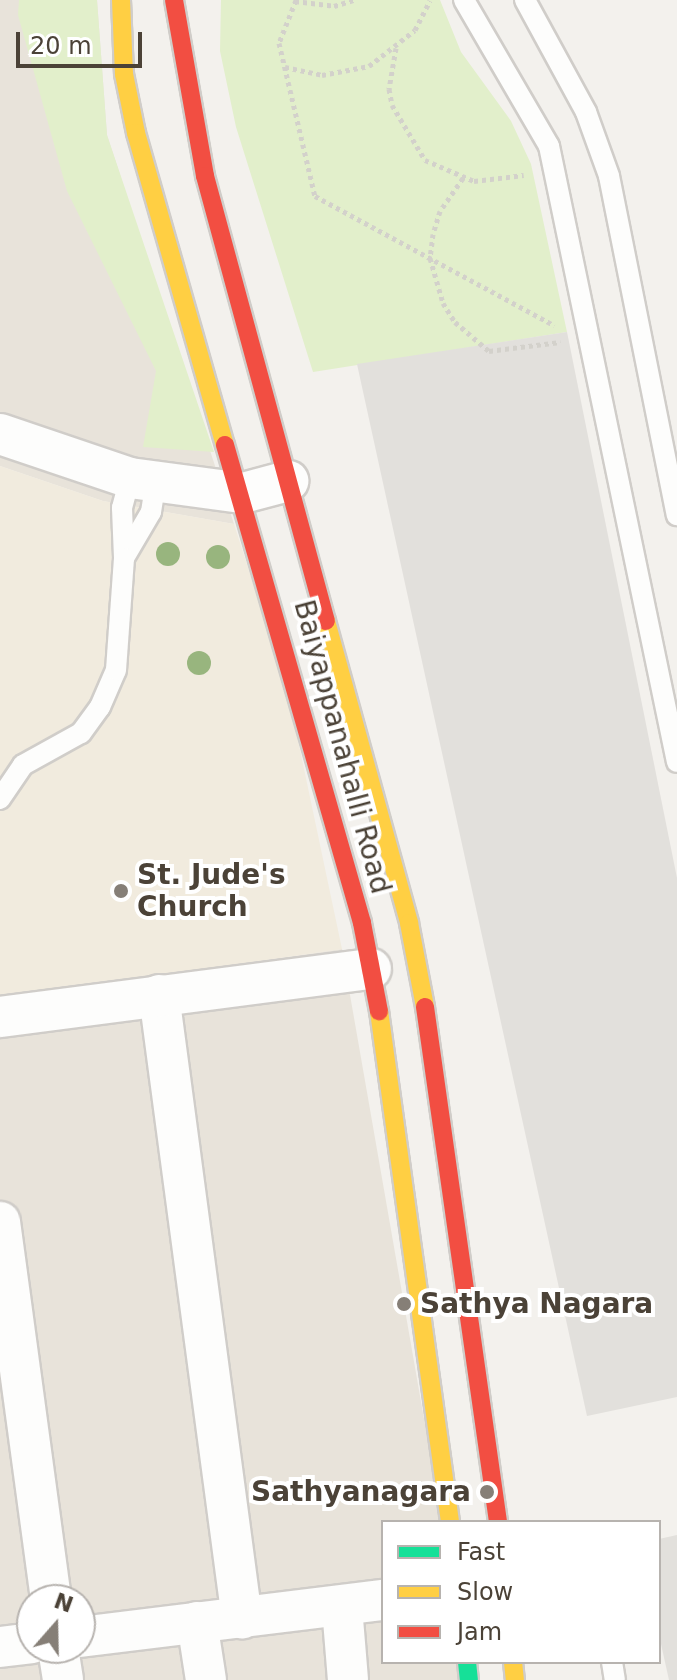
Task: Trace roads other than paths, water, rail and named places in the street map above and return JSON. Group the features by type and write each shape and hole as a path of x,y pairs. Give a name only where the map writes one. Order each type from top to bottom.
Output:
{"street":[{"name":"Baiyappanahalli Road","path":"121,0 124,74 136,133 243,493 371,969 450,1520"},
{"name":"Baiyappanahalli Road","path":"174,0 205,176 409,923 431,1041 498,1520"},
{"path":"0,434 143,480 243,493 288,481"},
{"path":"0,1017 371,969"},
{"path":"159,995 242,1619"},
{"path":"0,1222 49,1584"},
{"path":"96,1635 381,1600"},
{"path":"342,1607 348,1680"},
{"path":"197,1622 206,1680"}],"lane":[{"path":"464,0 529,108 552,156 586,343 668,674 677,762"},
{"path":"525,0 586,112 609,176 677,515"},
{"path":"124,558 151,512 143,480"},
{"path":"0,799 23,765 81,733 100,707 116,670 124,558 122,508 143,480"}],"place":[{"name":"St. Jude's Church","path":"121,891"},
{"name":"Sathya Nagara","path":"404,1304"},
{"name":"Sathyanagara","path":"487,1492"}]}
